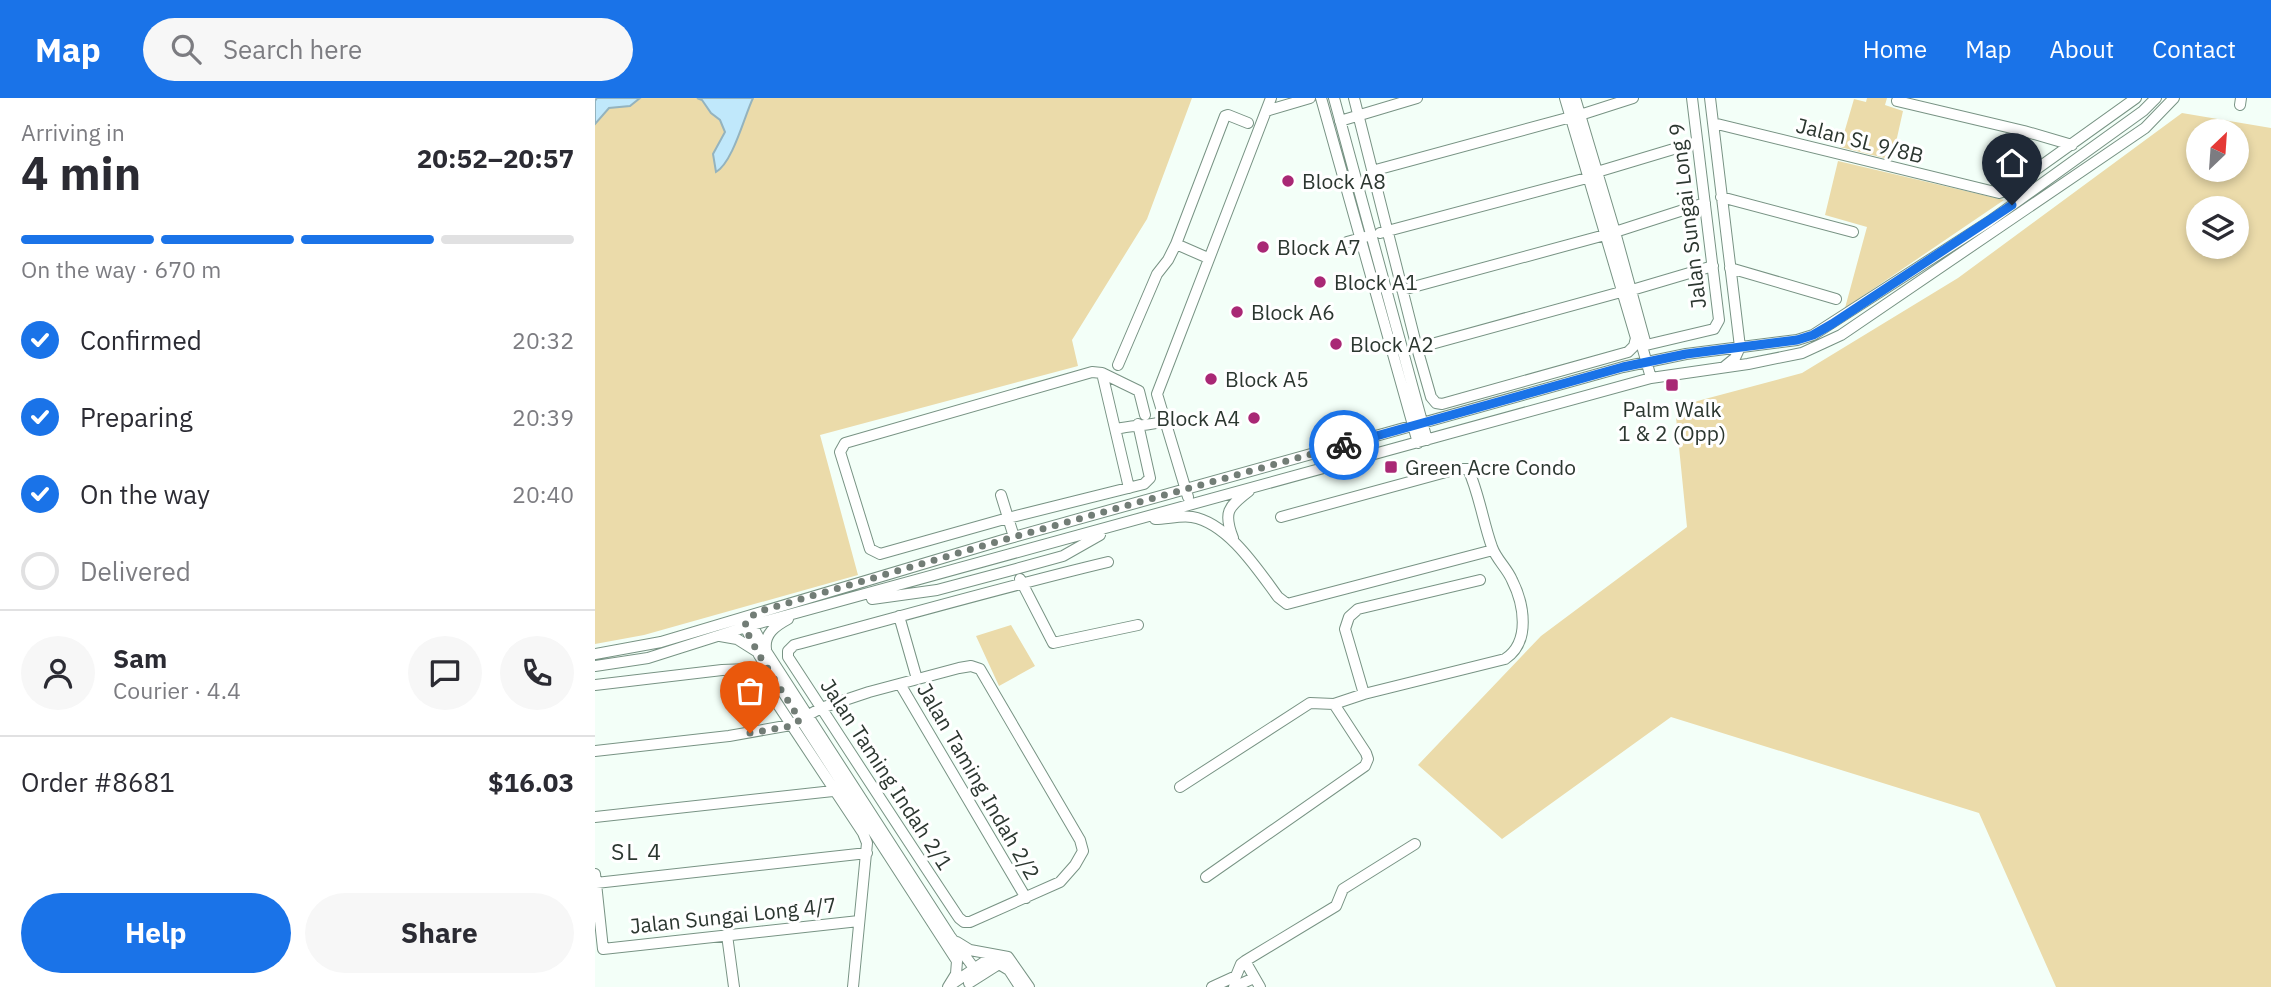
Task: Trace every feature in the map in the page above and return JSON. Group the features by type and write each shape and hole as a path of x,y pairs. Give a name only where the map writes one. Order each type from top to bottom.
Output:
{"street":[{"path":"1191,505 1157,394 1271,98"},
{"path":"1266,111 1310,98"},
{"path":"1321,98 1360,238 1423,441"},
{"path":"1334,98 1372,234 1418,424"},
{"path":"1354,98 1416,348 1431,397 1436,402 1447,404 1628,352 1634,346 1636,338 1627,291"},
{"path":"1340,121 1417,98"},
{"path":"1565,98 1575,116 1627,291 1646,345 1642,346 1651,379"},
{"path":"1575,98 1575,116"},
{"path":"1372,171 1633,98"},
{"name":"Jalan Sungai Long 9","path":"1646,345 1714,329 1719,320 1692,98"},
{"path":"1710,98 1740,347 1735,358 1723,368"},
{"path":"1897,101 2072,145 2136,98"},
{"path":"719,636 745,623 757,612 1418,424 1647,361 1797,340 1813,335 1990,221 2143,111 2156,98"},
{"path":"595,654 799,614 1651,379 1802,352 1841,335 2145,128 2174,98"},
{"path":"1118,365 1157,274 1176,244 1225,116 1229,115 1248,123"},
{"name":"Jalan SL 9/8B","path":"1713,123 1999,192 2006,191 2072,145"},
{"path":"1347,242 1592,175 1697,142"},
{"path":"1721,197 1853,232"},
{"path":"1402,290 1610,233 1705,203"},
{"path":"1176,244 1208,257"},
{"path":"1416,348 1713,266"},
{"path":"1730,268 1836,299"},
{"path":"1738,329 1759,344"},
{"path":"1725,349 1738,329"},
{"path":"1740,347 1763,361"},
{"path":"1093,372 1102,373 1139,391 1150,478 1144,484 880,554 870,549 840,452 845,443 1093,372"},
{"path":"1102,373 1129,488"},
{"path":"1476,409 1481,425"},
{"path":"1141,419 1145,426 1164,416"},
{"path":"1116,429 1141,419"},
{"path":"1180,787 1310,703 1334,704 1505,659 1515,652 1521,640 1523,628 1519,594 1493,550 1468,469 1457,469 1281,517"},
{"path":"1234,541 1228,525 1227,514 1230,506 1254,488"},
{"path":"1001,495 1008,539"},
{"path":"1141,519 1191,517 1208,522 1234,541 1278,597 1287,604 1493,550"},
{"path":"834,604 937,590 1016,569 1063,556 1113,527"},
{"path":"917,679 899,616 1022,582 1108,562"},
{"path":"1016,569 1053,643 1138,625"},
{"path":"1364,694 1345,629 1349,617 1358,609 1480,580"},
{"path":"762,652 769,632 799,614"},
{"name":"Jalan Taming Indah 2/1","path":"899,616 794,645 788,651 788,657 958,918 970,922 1025,898"},
{"path":"745,623 799,720 834,791 867,843 853,987"},
{"path":"595,666 648,658 679,648 691,637 719,636 737,639 762,652"},
{"path":"595,751 729,736 799,720 821,708 917,679 971,666 980,669 1080,840 1083,851 1060,882 1025,898"},
{"path":"595,685 750,669 757,673 799,720 950,936 971,977"},
{"name":"Jalan Taming Indah 2/2","path":"900,684 1025,898"},
{"path":"1206,877 1366,766 1366,753 1334,704"},
{"path":"799,720 957,961 971,977"},
{"path":"595,817 834,791"},
{"path":"1212,987 1236,976 1245,961 1336,906 1343,889 1415,844"},
{"path":"596,878 867,853"},
{"name":"Jalan Sungai Long 4/7","path":"596,878 603,949 859,921"},
{"path":"727,935 734,987"},
{"path":"950,936 965,948 1008,957 1029,987"},
{"path":"971,977 993,956"},
{"path":"949,986 956,974 957,961"},
{"path":"1234,987 1257,982 1245,961"},
{"path":"949,986 1003,965 1010,970 1020,987"}],"shaded area":[{"path":"595,98 1192,98 1147,219 1072,340 1078,366 820,435 858,575 644,635 595,644"},
{"path":"1867,98 1887,98 1885,105 1903,111 1892,160 1840,147 1854,99 1866,102"},
{"path":"2182,113 2218,119 2186,119 2186,182 2249,182 2249,124 2271,128 2271,987 2056,987 1979,813 1671,717 1502,839 1418,765 1541,636 1687,527 1675,407 1802,373 1958,278"},
{"path":"1838,161 2004,200 1845,308 1867,227 1825,215"},
{"path":"1011,625 1035,666 999,686 976,636"}],"water":[{"path":"597,98 640,98 630,106 609,108 595,124"},
{"path":"697,98 753,98 728,159 716,172 713,154 725,132 720,120"}],"way so far":[{"path":"750,733 791,726 800,720 745,628 746,621 757,612 1344,445"}],"place":[{"name":"Block A8","path":"1288,181"},
{"name":"Block A7","path":"1263,247"},
{"name":"Block A1","path":"1320,282"},
{"name":"Block A6","path":"1237,312"},
{"name":"Block A2","path":"1336,344"},
{"name":"Block A5","path":"1211,379"},
{"name":"Palm Walk 1 & 2 (Opp)","path":"1672,385"},
{"name":"Block A4","path":"1254,418"},
{"name":"Green Acre Condo","path":"1391,467"}],"district":[{"name":"SL 4","path":"637,851"}],"route":[{"path":"1344,445 1647,361 1797,340 1813,335 2012,205"}]}
